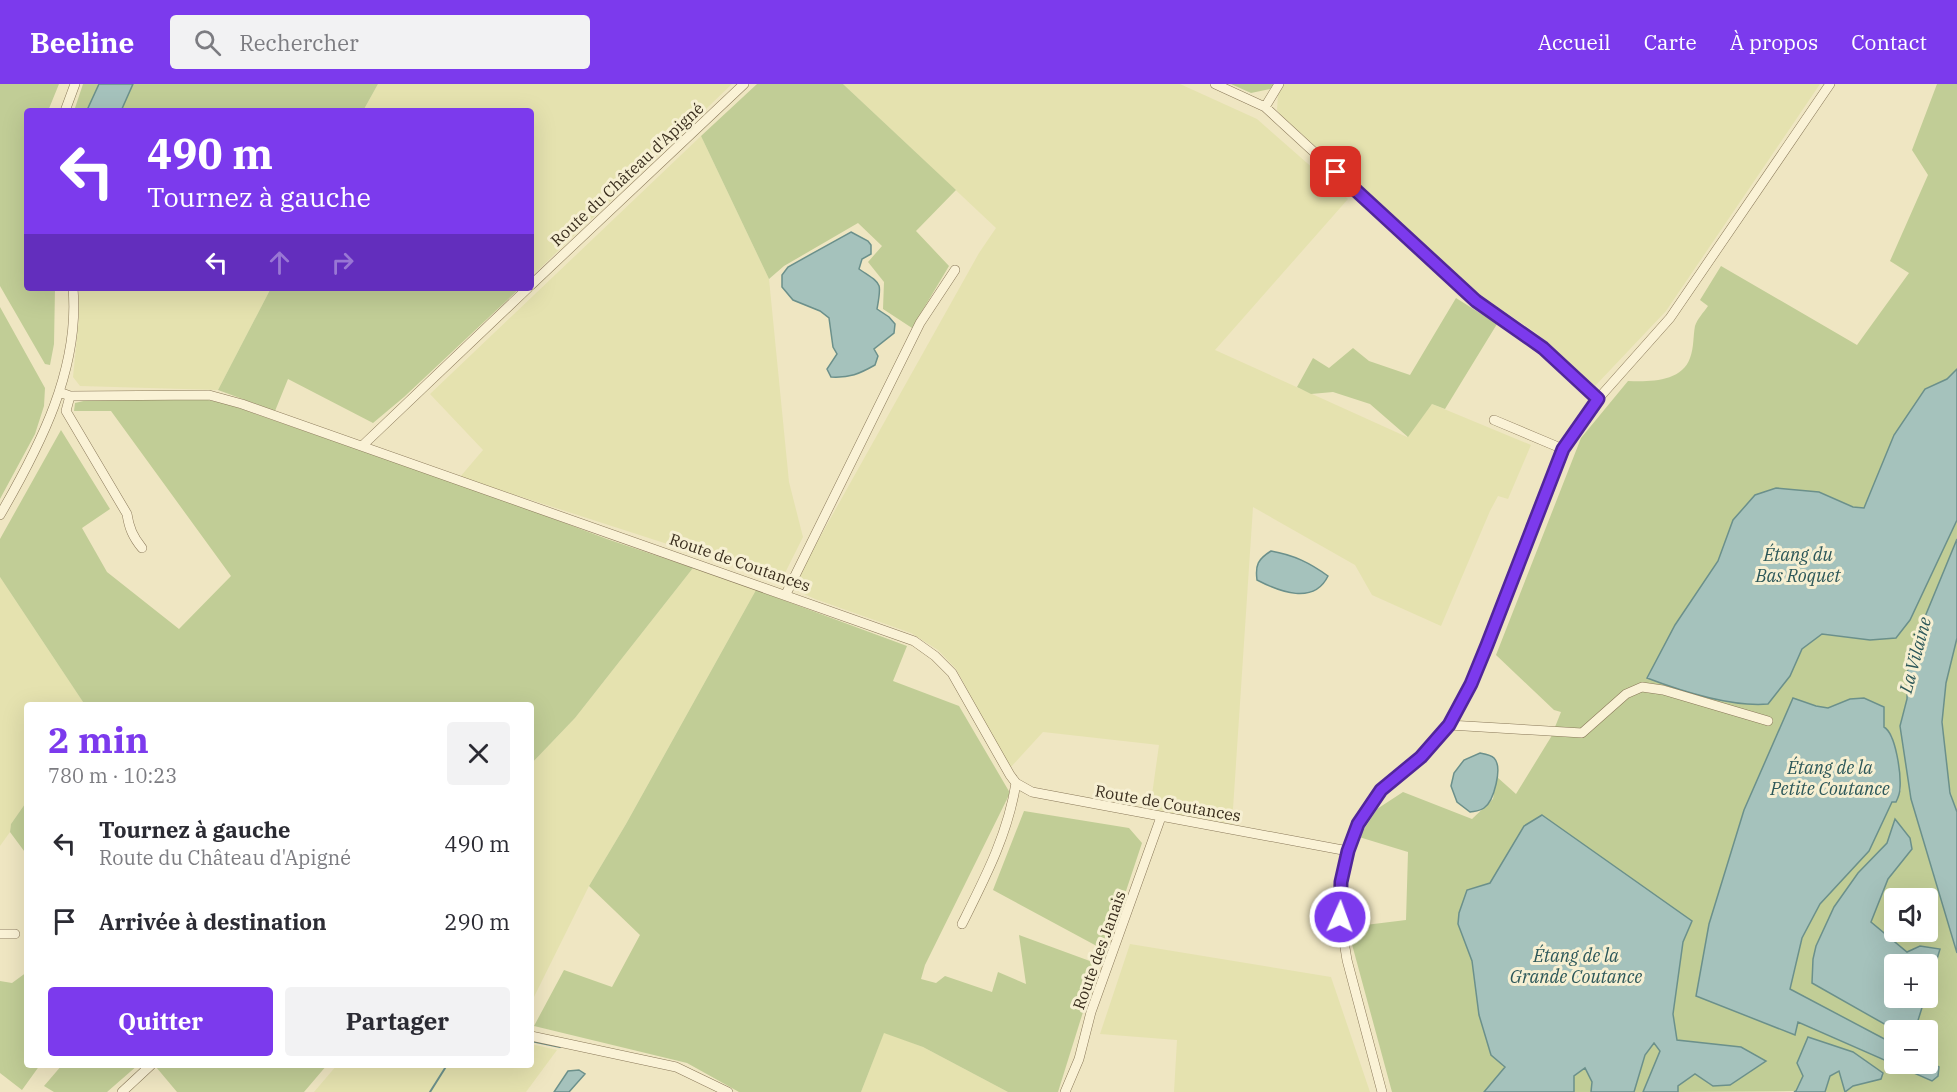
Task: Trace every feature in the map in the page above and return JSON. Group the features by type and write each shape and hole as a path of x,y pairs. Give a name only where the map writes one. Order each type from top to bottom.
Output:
{"street":[{"path":"66,108 75,84"},
{"name":"Route du Château d'Apigné","path":"534,283 744,84"},
{"path":"1215,84 1265,107 1476,301 1543,348 1598,399"},
{"path":"1265,107 1279,84"},
{"path":"1382,1092 1347,960 1340,917 1341,882 1348,851 1358,824 1381,790 1421,757 1449,725 1471,684 1563,449 1598,399 1670,318 1830,84"},
{"path":"786,594 920,323 954,270"},
{"path":"0,514 36,446 59,392 71,350 73,291"},
{"name":"Route du Château d'Apigné","path":"362,446 526,291"},
{"name":"Route de Coutances","path":"59,392 70,396 209,395 242,404 786,594 914,641 935,656 952,673 1016,783 1032,792 1348,851"},
{"path":"70,396 66,411 127,514 134,539 142,548"},
{"path":"1494,420 1563,449"},
{"path":"1449,725 1582,733 1626,694 1642,687 1664,690 1768,721"},
{"path":"962,924 993,861 1012,805 1016,783"},
{"name":"Route des Janais","path":"1065,1092 1079,1059 1091,1012 1161,817"},
{"path":"0,934 15,934"},
{"path":"534,1037 676,1067 728,1092"},
{"path":"122,1092 148,1068"}],"shaded area":[{"path":"378,84 732,84 534,274 534,108 365,108"},
{"path":"843,84 1180,84 1257,119 1348,199 1215,350 1407,437 1432,404 1531,445 1508,499 1498,496 1490,511 1441,626 1372,595 1355,565 1253,507 1232,824 1150,809 1159,745 1043,732 1010,768 956,669 938,650 911,633 798,591 801,571 979,253 996,228"},
{"path":"1284,84 1820,84 1666,311 1595,386 1535,332 1478,294 1281,115 1277,110 1278,94"},
{"path":"701,136 769,279 789,482 803,537 784,575 776,579 460,477 483,450 430,394"},
{"path":"79,291 269,291 218,390 80,386 73,377 79,317"},
{"path":"693,568 756,590 589,886 534,997 534,761 575,718"},
{"path":"0,577 83,702 24,702 24,805 0,846"},
{"path":"1130,944 1331,977 1370,1092 1174,1092 1177,1040 1100,1034"},
{"path":"884,1032 923,1047 1008,1092 861,1092"},
{"path":"534,1045 557,1050 526,1092 314,1092 334,1068 534,1068"}],"green space":[{"path":"0,84 59,84 49,108 24,108 24,291 55,291 54,344 50,365 45,364 0,286"},
{"path":"83,84 378,84 365,108 75,108"},
{"path":"757,84 843,84 956,190 916,231 949,266 912,328 883,309 884,282 868,262 882,246 858,223 784,266 769,279 701,136"},
{"path":"1231,84 1273,84 1270,89 1251,93"},
{"path":"1937,84 1957,84 1957,369 1947,379 1925,389 1894,435 1864,508 1853,507 1819,492 1733,520 1718,561 1675,625 1647,678 1790,676 1802,649 1822,634 1870,640 1910,620 1957,520 1957,539 1908,658 1907,699 1900,726 1957,953 1957,1092 1825,1092 1830,1076 1839,1071 1853,1086 1880,1079 1853,1052 1808,1037 1803,1076 1796,1091 1678,1092 1678,1086 1695,1074 1713,1086 1741,1047 1677,1040 1673,1014 1683,942 1692,921 1621,872 1524,826 1490,883 1467,890 1458,924 1472,961 1479,1015 1505,1067 1484,1092 1392,1092 1349,927 1406,920 1408,852 1359,837 1377,809 1403,792 1472,819 1493,799 1497,777 1516,794 1551,737 1561,712 1554,710 1496,655 1581,438 1628,381 1664,379 1680,372 1686,366 1693,346 1696,323 1708,306 1700,300 1721,266 1857,345 1909,273 1890,261 1928,175 1912,150","holes":["1793,698 1828,708 1850,699 1884,707 1884,727 1892,736 1901,790 1892,801 1869,851 1820,904 1802,938 1790,989 1884,1039 1884,1024 1812,983 1816,946 1834,907 1858,873 1887,843 1895,820 1912,849 1888,879 1884,888 1938,888 1938,942 1894,942 1907,953 1939,949 1938,1008 1922,1008 1918,1020 1938,1020 1939,1067 1938,1074 1935,1074 1932,1080 1918,1074 1884,1074 1884,1059 1797,1021 1795,1034 1696,996 1709,924 1744,810"]},
{"path":"269,291 517,291 404,397 373,423 288,379 275,411 218,390"},
{"path":"1456,298 1497,324 1445,409 1432,404 1408,437 1370,404 1333,392 1311,394 1297,387 1313,358 1329,368 1353,348 1369,361 1410,375"},
{"path":"0,307 45,388 44,406 35,434 0,499"},
{"path":"92,399 208,400 227,404 693,568 575,718 534,761 534,702 83,702 0,577 0,539 61,430 110,509 82,528 107,572 179,629 231,576 111,411 74,411 75,403"},
{"path":"756,590 907,646 893,681 959,706 1010,793 925,965 921,979 936,983 945,976 992,992 998,972 1026,984 1019,935 1098,964 1058,1092 1008,1092 923,1047 884,1033 861,1092 739,1092 687,1063 534,1026 564,970 612,987 640,935 589,886"},
{"path":"1957,638 1957,812 1946,770 1942,725 1946,680"},
{"path":"24,805 24,851 10,832 11,824"},
{"path":"1024,811 1129,828 1142,843 1106,951 993,890"},
{"path":"1884,889 1884,933 1871,922"},
{"path":"24,974 24,1068 38,1068 22,1090 0,1073 0,981 12,983"},
{"path":"1654,1043 1661,1051 1643,1092 1634,1092 1645,1055"},
{"path":"59,1068 135,1068 107,1092 54,1092 44,1086"},
{"path":"157,1068 324,1068 304,1092 177,1092"},
{"path":"1585,1068 1592,1082 1591,1092 1574,1092 1574,1076"}],"water":[{"path":"99,84 133,84 122,108 88,108"},
{"path":"851,232 871,245 871,254 862,259 859,269 876,281 880,288 877,309 895,324 894,333 874,349 878,356 875,365 854,375 831,377 827,369 837,354 833,347 829,318 820,311 793,300 782,287 782,275 788,267"},
{"name":"Étang du Bas Roquet","path":"1957,369 1957,520 1910,620 1896,638 1870,640 1822,634 1802,649 1790,676 1768,704 1723,701 1647,678 1675,625 1718,561 1733,520 1755,495 1776,488 1819,492 1853,507 1864,508 1894,435 1925,389 1947,379"},
{"name":"La Vilaine","path":"1957,539 1957,638 1946,683 1942,722 1950,793 1957,812 1957,953 1911,799 1900,726 1907,699 1908,658"},
{"path":"1271,551 1301,560 1328,576 1314,591 1296,593 1276,589 1257,580 1258,563"},
{"name":"Étang de la Petite Coutance","path":"1793,698 1828,708 1850,699 1864,698 1884,707 1884,727 1892,738 1899,764 1900,792 1896,802 1892,802 1869,851 1820,904 1802,938 1790,989 1884,1039 1884,1060 1798,1022 1795,1035 1696,996 1709,924 1744,810"},
{"path":"1480,753 1491,756 1497,762 1496,784 1488,804 1481,810 1470,812 1457,802 1451,786 1454,773 1464,760"},
{"name":"Étang de la Grande Coutance","path":"1542,815 1692,921 1683,942 1673,1014 1677,1040 1741,1047 1766,1061 1730,1085 1713,1086 1695,1074 1678,1086 1678,1092 1643,1092 1660,1051 1654,1043 1645,1055 1634,1092 1591,1092 1592,1082 1585,1068 1574,1076 1574,1092 1484,1092 1505,1067 1491,1055 1479,1015 1472,961 1458,924 1459,913 1467,890 1490,883 1524,826"},
{"path":"1895,819 1910,838 1912,849 1888,879 1871,922 1884,933 1884,942 1895,942 1907,952 1920,946 1940,949 1938,956 1884,954 1884,1008 1922,1008 1918,1020 1884,1020 1884,1024 1812,983 1816,946 1834,907 1858,873 1887,843"},
{"path":"1808,1037 1853,1052 1883,1073 1881,1079 1853,1086 1845,1092 1839,1071 1830,1076 1825,1092 1794,1092 1803,1076 1797,1063"},
{"name":"Étang de la Petite Coutance","path":"1938,1066 1939,1067 1938,1076 1932,1081 1916,1074 1938,1074"},
{"path":"579,1070 585,1074 569,1092 554,1092 568,1071"}],"waterway":[{"path":"534,1042 560,1047"},
{"path":"430,1092 445,1068"}],"route":[{"path":"1336,172 1476,301 1543,348 1598,399 1563,449 1471,684 1449,725 1421,757 1381,790 1358,824 1348,851 1341,882 1340,917"}]}
